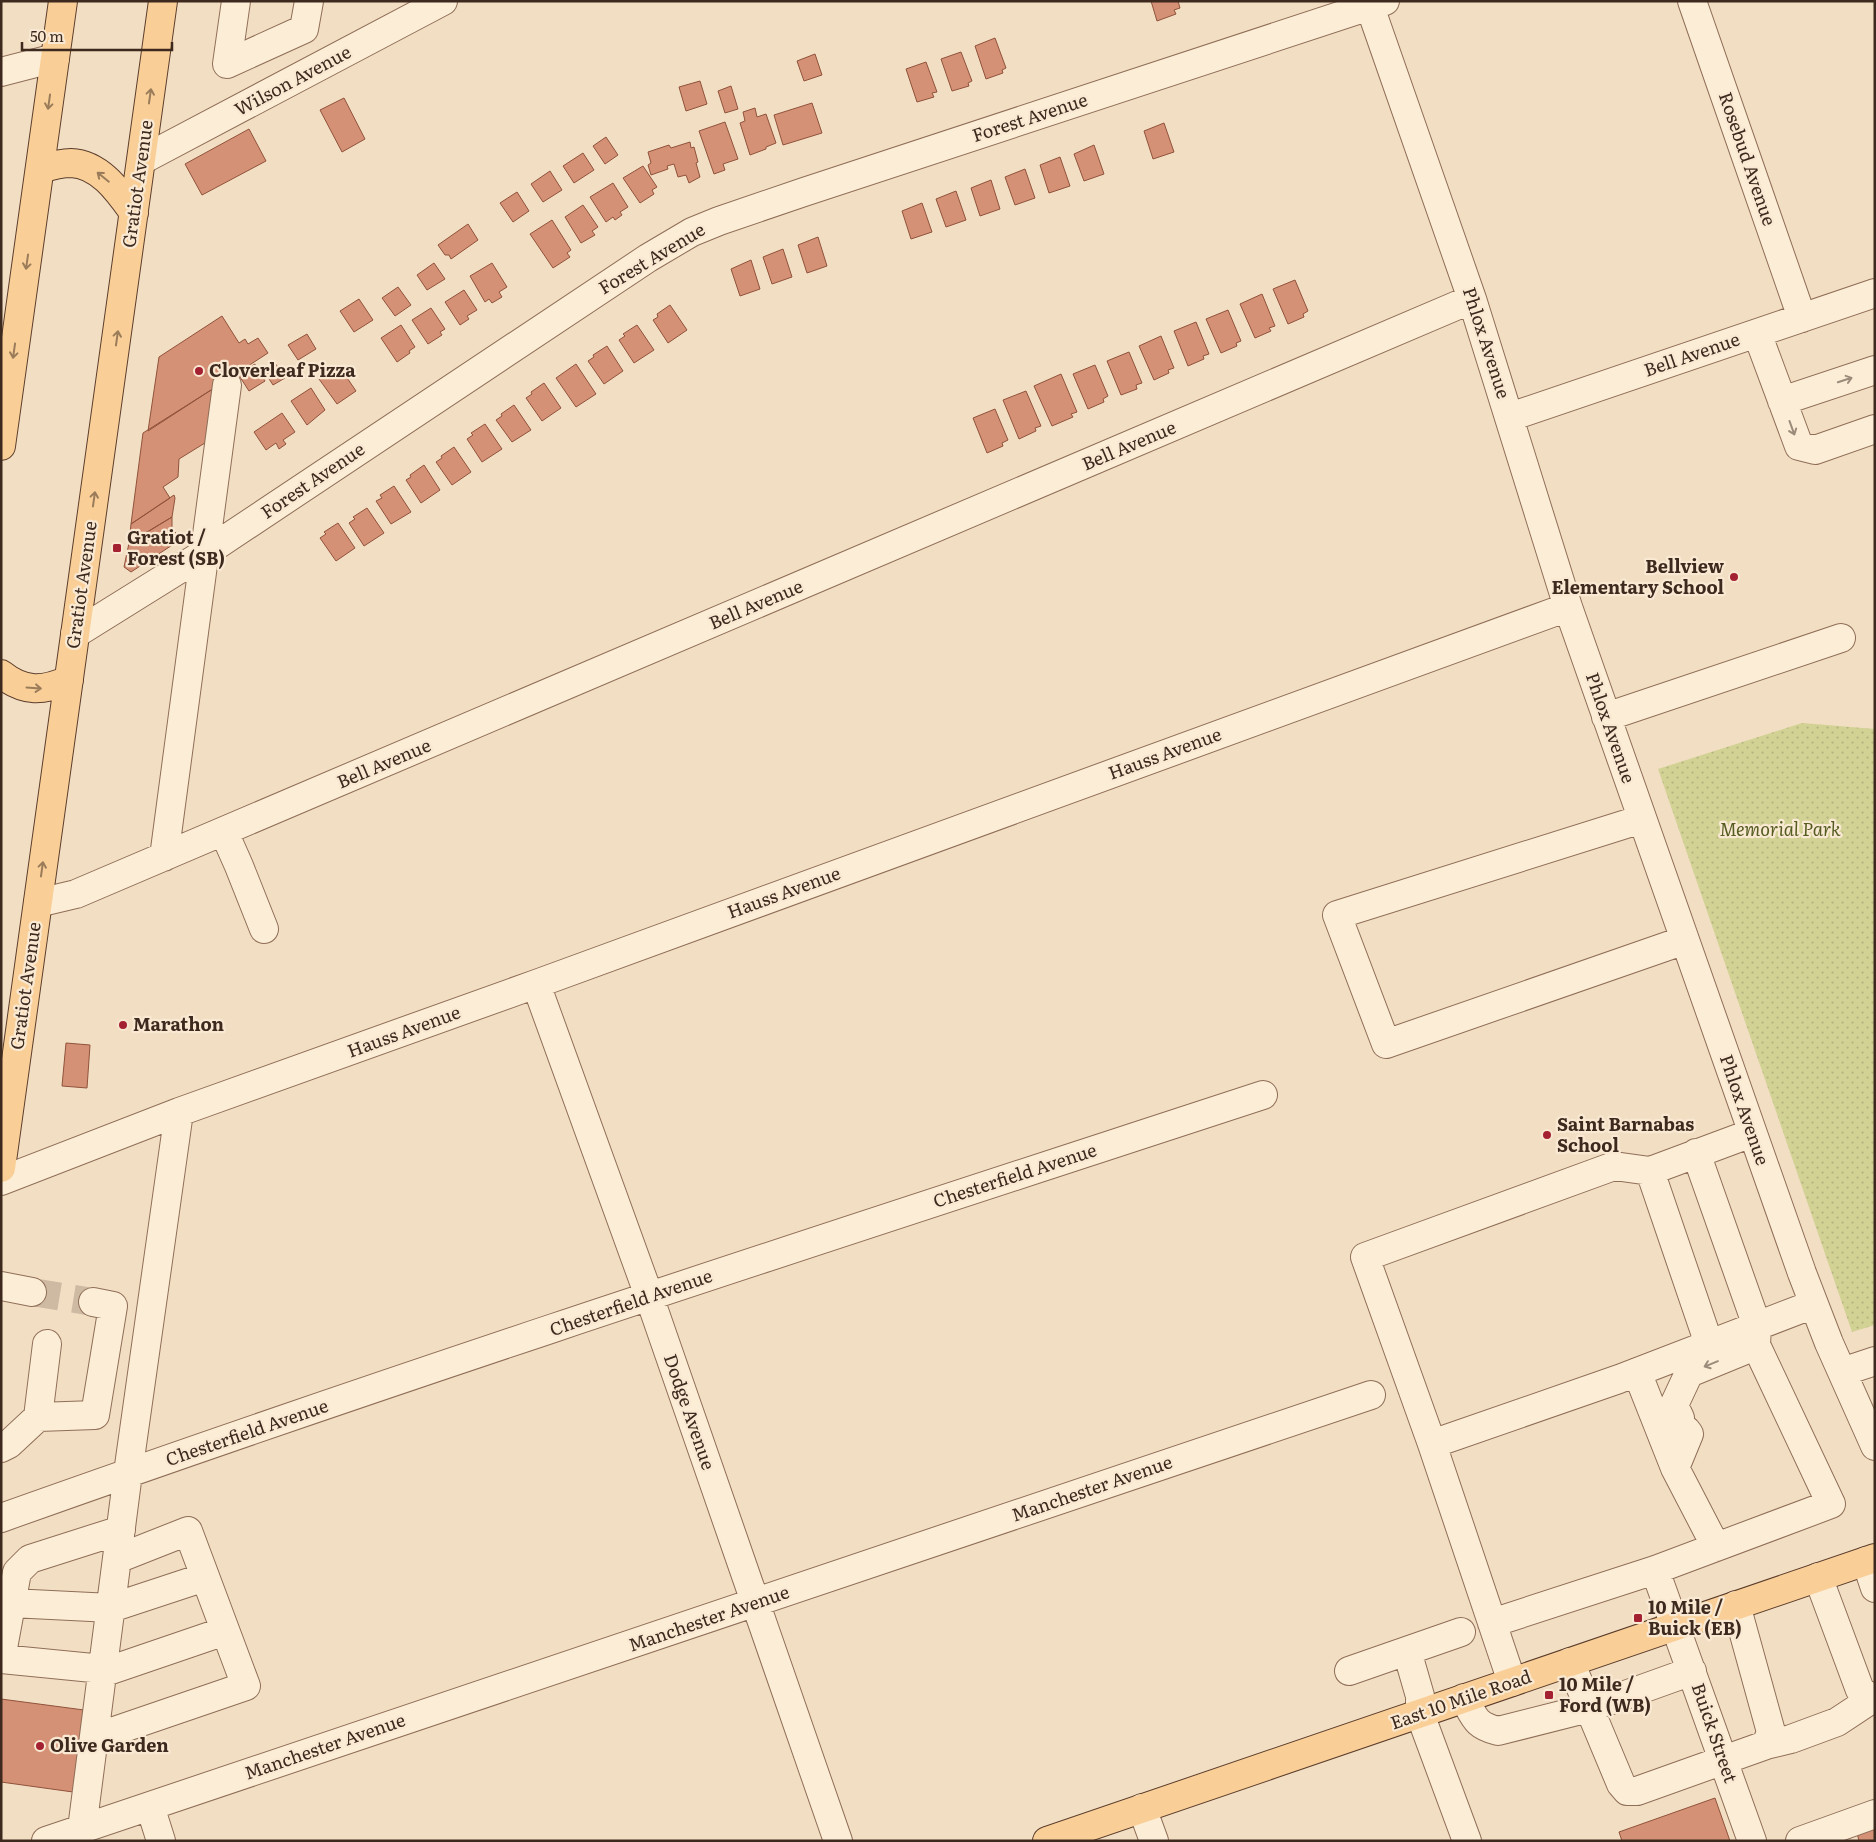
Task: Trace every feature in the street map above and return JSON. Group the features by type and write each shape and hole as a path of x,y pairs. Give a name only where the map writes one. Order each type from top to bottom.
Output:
{"main road":[{"path":"1,446 4,413 63,1"},
{"name":"Gratiot Avenue","path":"1,1168 8,1062 38,903 163,1"},
{"path":"40,169 72,163 85,166 97,172 108,181 120,193 134,213"},
{"path":"1,674 17,685 28,688 42,689 69,680"},
{"name":"East 10 Mile Road","path":"1047,1841 1870,1560"}],"street":[{"path":"236,1 227,64 304,28"},
{"path":"309,1 304,28 318,67"},
{"name":"Wilson Avenue","path":"142,160 443,1"},
{"name":"Rosebud Avenue","path":"1692,1 1802,318"},
{"name":"Phlox Avenue","path":"1374,3 1510,417 1568,607 1606,717 1814,1304 1875,1446"},
{"name":"Forest Avenue","path":"75,634 205,553 648,258 692,232 804,192 1374,3"},
{"path":"1,72 56,58"},
{"name":"Bell Avenue","path":"1510,417 1875,293"},
{"name":"Bell Avenue","path":"38,903 76,894 224,832 1472,299"},
{"path":"1757,333 1799,446 1815,450 1875,429"},
{"path":"1782,401 1875,370"},
{"path":"164,857 227,385"},
{"name":"Hauss Avenue","path":"1,1181 179,1112 536,984 1568,607"},
{"path":"1606,717 1841,638"},
{"path":"1642,819 1337,915 1386,1044 1685,940"},
{"path":"224,832 264,929"},
{"name":"Dodge Avenue","path":"536,984 649,1296 838,1841"},
{"name":"Chesterfield Avenue","path":"1,1518 649,1296 1263,1095"},
{"path":"82,1828 128,1473 179,1112"},
{"path":"1512,1682 1432,1444 1365,1257 1614,1166 1650,1171 1752,1133"},
{"path":"1492,1623 1655,1570 1831,1504 1756,1336 1696,1153"},
{"path":"1650,1171 1709,1344"},
{"path":"1,1286 32,1292"},
{"path":"38,1417 95,1415 113,1306 93,1302"},
{"path":"1675,1468 1689,1434 1674,1405 1689,1373 1814,1304"},
{"path":"1432,1444 1637,1372 1709,1344 1756,1336"},
{"path":"1,1448 9,1444 38,1417 47,1344"},
{"path":"1842,1372 1875,1361"},
{"path":"1637,1372 1675,1468 1716,1547"},
{"name":"Manchester Avenue","path":"46,1841 1371,1395"},
{"path":"121,1530 30,1559 17,1572 1,1659 103,1671 225,1632"},
{"path":"94,1738 246,1686 188,1531 117,1559"},
{"path":"1870,1560 1875,1588"},
{"name":"Buick Street","path":"1655,1570 1752,1841"},
{"path":"11,1603 111,1608 205,1577"},
{"path":"1570,1662 1621,1784 1627,1791 1637,1791 1766,1745 1791,1739 1837,1722 1873,1698 1860,1690 1818,1577"},
{"path":"1736,1605 1771,1732 1766,1745"},
{"path":"1349,1670 1461,1632"},
{"path":"1407,1651 1420,1696 1420,1714 1466,1841"},
{"path":"1464,1698 1475,1718 1483,1727 1498,1731 1590,1708 1692,1671"},
{"path":"150,1806 161,1841"},
{"path":"1142,1808 1154,1841"},
{"path":"1800,1841 1875,1814"}],"green space":[{"name":"Memorial Park","path":"1802,723 1875,729 1875,1325 1852,1332 1658,769"}],"building":[{"path":"1151,1 1178,1 1180,8 1174,10 1176,14 1157,21"},
{"path":"995,38 1006,68 1002,70 1003,73 986,79 975,46"},
{"path":"961,52 972,81 968,83 969,86 952,91 941,59"},
{"path":"815,54 822,75 804,81 797,61"},
{"path":"926,62 937,92 932,93 934,97 917,102 906,69"},
{"path":"700,81 707,104 686,111 679,87"},
{"path":"731,86 738,109 725,113 718,91"},
{"path":"344,98 365,139 342,152 320,110"},
{"path":"812,103 822,133 783,145 774,115"},
{"path":"755,108 757,117 766,114 776,143 750,155 740,123 745,121 743,112"},
{"path":"725,122 738,159 723,164 725,170 714,174 699,131"},
{"path":"1164,123 1174,152 1153,159 1144,131"},
{"path":"249,129 266,161 202,195 185,164"},
{"path":"606,137 618,155 605,164 593,146"},
{"path":"690,142 691,148 694,147 700,177 689,183 686,175 678,177 674,164 667,166 668,169 651,175 648,165 651,163 648,152 669,145 671,148"},
{"path":"1094,145 1104,174 1084,181 1074,154"},
{"path":"583,153 594,170 574,183 563,166"},
{"path":"1060,157 1070,186 1049,193 1040,165"},
{"path":"643,166 657,187 652,190 654,194 640,203 623,178"},
{"path":"1025,169 1035,198 1015,205 1005,177"},
{"path":"550,171 562,190 543,202 531,184"},
{"path":"991,180 1000,209 980,216 971,188"},
{"path":"613,183 628,207 620,212 622,215 615,220 613,217 606,222 590,197"},
{"path":"956,191 966,220 946,227 936,199"},
{"path":"517,192 529,211 513,222 500,203"},
{"path":"922,203 932,232 911,239 902,211"},
{"path":"583,205 598,227 592,231 595,235 581,243 565,217"},
{"path":"552,220 571,250 567,253 570,257 553,268 530,234"},
{"path":"468,224 478,240 451,259 449,255 445,255 438,245"},
{"path":"818,237 827,266 807,273 798,245"},
{"path":"783,249 792,277 772,284 763,257"},
{"path":"751,260 760,289 740,296 731,269"},
{"path":"434,263 445,279 427,290 417,275"},
{"path":"492,263 507,287 499,292 502,297 492,303 489,299 485,302 470,276"},
{"path":"1295,280 1308,311 1303,314 1304,317 1288,324 1273,289"},
{"path":"398,287 411,305 395,316 382,298"},
{"path":"464,290 477,310 467,316 469,319 460,325 445,302"},
{"path":"1262,294 1275,326 1269,328 1271,331 1255,338 1240,304"},
{"path":"359,299 373,320 354,332 340,311"},
{"path":"670,305 687,330 668,343 653,320 658,317 657,314"},
{"path":"431,308 445,329 440,332 442,335 428,344 412,320"},
{"path":"1228,310 1241,341 1236,343 1237,346 1221,353 1206,319"},
{"name":"Cloverleaf Pizza","path":"222,316 239,343 245,339 248,344 258,338 268,353 148,431 159,357"},
{"path":"1196,322 1209,354 1203,356 1204,359 1188,366 1174,331"},
{"path":"401,325 415,347 397,362 381,338"},
{"path":"637,325 654,350 634,363 619,340 625,336 623,334"},
{"path":"307,334 316,349 298,360 288,345"},
{"path":"1161,336 1174,368 1168,370 1169,373 1154,380 1139,346"},
{"path":"607,346 623,371 604,384 588,361 594,357 593,355"},
{"path":"1129,352 1142,383 1136,385 1137,389 1121,395 1107,361"},
{"path":"275,363 285,378 273,385 264,371"},
{"path":"255,364 265,381 249,391 238,374"},
{"path":"576,364 596,394 576,407 556,378"},
{"path":"1095,365 1108,396 1103,399 1104,402 1088,409 1073,374"},
{"path":"339,366 356,391 337,404 319,379"},
{"path":"1061,374 1077,412 1071,414 1073,417 1052,426 1034,386"},
{"path":"544,383 561,408 542,421 526,398"},
{"path":"219,385 213,438 179,459 178,477 163,487 170,498 131,524 143,433"},
{"path":"311,388 325,410 307,425 291,401"},
{"path":"1026,391 1041,426 1035,428 1036,431 1019,439 1003,400"},
{"path":"514,405 531,430 512,442 496,420"},
{"path":"995,409 1008,440 1002,443 1003,446 987,453 973,418"},
{"path":"282,413 295,432 283,440 286,444 279,449 276,443 266,450 254,432"},
{"path":"485,424 502,449 482,462 467,439 473,435 471,433"},
{"path":"454,447 471,472 452,485 436,462"},
{"path":"424,465 440,490 421,503 406,480"},
{"path":"394,486 411,512 391,524 376,501 382,498 380,495"},
{"path":"174,495 172,517 129,543 131,524"},
{"path":"367,508 384,533 364,546 349,523 355,519 353,517"},
{"path":"172,517 172,534 175,532 180,540 131,572 124,567 129,543"},
{"path":"338,523 355,548 336,561 320,538 326,534 324,532"},
{"path":"66,1043 90,1045 87,1088 62,1086"},
{"name":"Olive Garden","path":"1,1699 84,1710 73,1792 1,1782"},
{"path":"1715,1798 1730,1841 1622,1841 1619,1832"},
{"path":"1875,1827 1875,1841 1859,1841 1857,1833"}],"tunnel":[{"path":"32,1292 93,1302"}],"place":[{"name":"Cloverleaf Pizza","path":"199,371"},
{"name":"Gratiot / Forest (SB)","path":"117,548"},
{"name":"Bellview Elementary School","path":"1734,577"},
{"name":"Marathon","path":"123,1025"},
{"name":"Saint Barnabas School","path":"1547,1135"},
{"name":"10 Mile / Buick (EB)","path":"1638,1618"},
{"name":"10 Mile / Ford (WB)","path":"1549,1695"},
{"name":"Olive Garden","path":"40,1746"}]}
